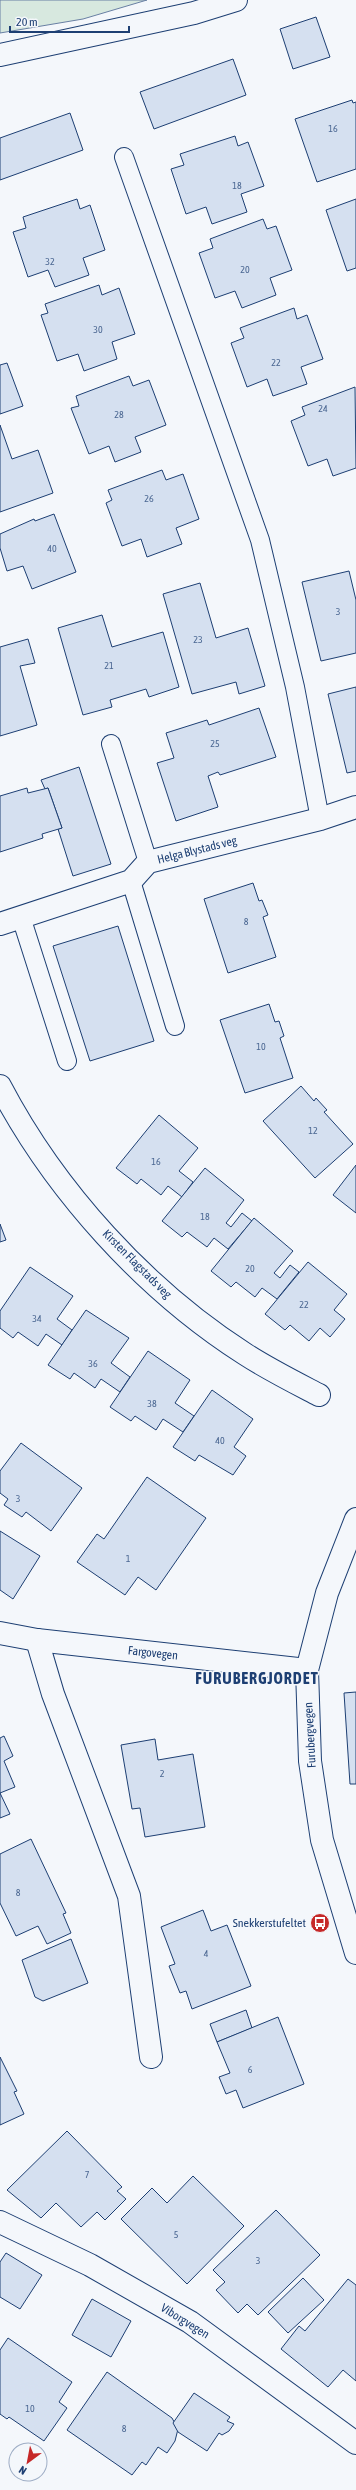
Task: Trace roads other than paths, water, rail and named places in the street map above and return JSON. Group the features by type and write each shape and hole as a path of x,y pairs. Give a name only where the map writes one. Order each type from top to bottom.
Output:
{"street":[{"path":"0,55 194,13 236,0"},
{"name":"Helga Blystads veg","path":"0,924 131,881 148,862 320,819 356,807"},
{"name":"Kirsten Flagstads veg","path":"0,1086 68,1193 123,1253 184,1310 239,1350 319,1395"},
{"name":"Furubergvegen","path":"356,1519 327,1593 307,1670 310,1761 322,1840 356,1953"},
{"name":"Fargovegen","path":"0,1633 37,1640 307,1670"},
{"path":"37,1640 53,1694 129,1896 151,2057"},
{"name":"Viborgvegen","path":"0,2222 90,2265 190,2322 356,2443"}],"lane":[{"path":"124,157 260,540 296,687 320,819"},
{"path":"111,744 148,862"},
{"path":"131,881 175,1026"},
{"path":"21,918 67,1061"}],"place":[{"name":"Snekkerstufeltet","path":"320,1923"}],"district":[{"name":"FURUBERGJORDET","path":"257,1678"}]}
